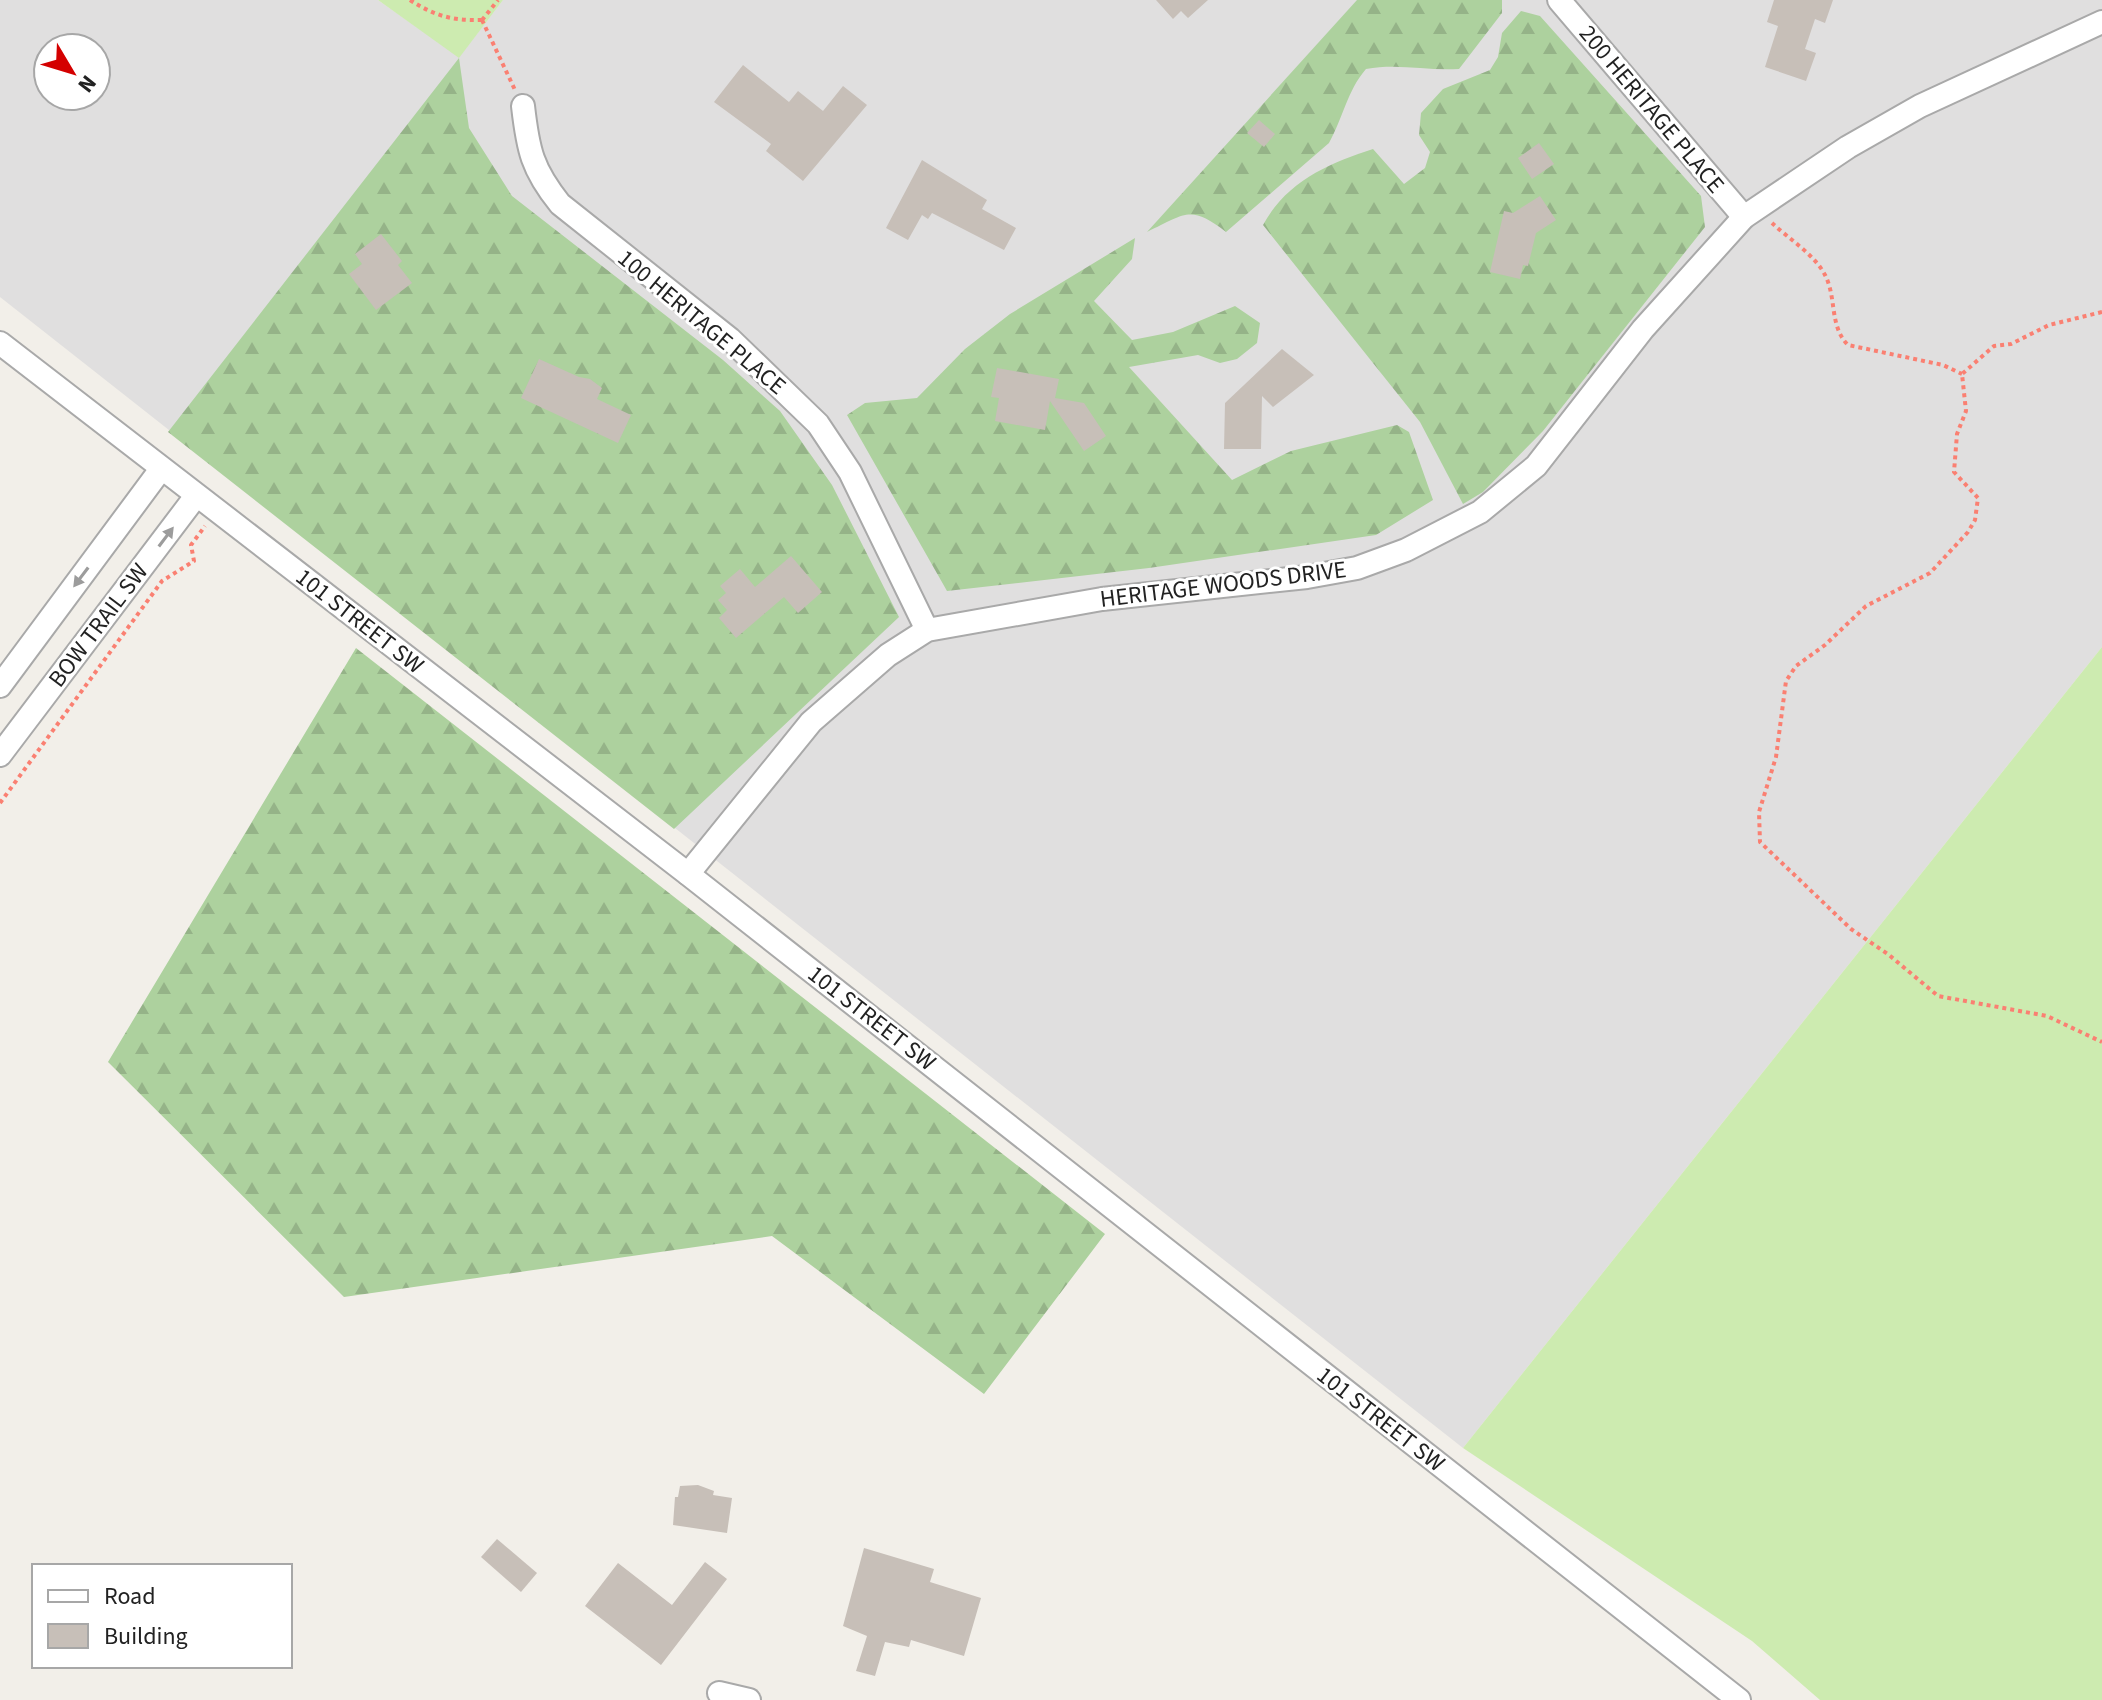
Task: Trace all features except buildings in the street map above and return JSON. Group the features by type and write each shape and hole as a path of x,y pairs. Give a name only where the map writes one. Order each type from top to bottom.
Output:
{"street":[{"name":"200 HERITAGE PLACE","path":"1559,0 1751,213"},
{"name":"HERITAGE WOODS DRIVE","path":"688,874 756,786 819,714 888,655 927,630 1102,599 1307,577 1357,568 1446,532 1480,512 1536,466 1643,329 1751,213 1848,147 1920,106 2102,22"},
{"name":"100 HERITAGE PLACE","path":"523,106 528,152 541,180 560,204 730,339 818,424 850,472 927,630"},
{"name":"101 STREET SW","path":"0,343 688,874 1739,1700"},
{"name":"BOW TRAIL SW","path":"0,686 161,469"},
{"name":"BOW TRAIL SW","path":"0,755 196,496"},
{"path":"719,1693 749,1700"}],"path":[{"path":"410,0 430,13 455,21 482,20 498,0"},
{"path":"482,20 523,106"},
{"path":"1751,213 1822,270 1831,291 1838,330 1848,345 1943,365 1962,374"},
{"path":"1962,374 1994,346 2011,344 2049,325 2102,312"},
{"path":"1962,374 1966,411 1957,434 1954,472 1978,498 1975,520 1930,573 1866,606 1825,645 1796,666 1786,681 1776,757 1759,812 1760,842 1851,929 1889,955 1938,996 2047,1016 2102,1042"},
{"path":"0,803 162,581 194,561 191,545 216,511"}],"shaded area":[{"path":"0,0 378,0 459,57 503,0 2102,0 2102,647 1463,1448 0,297"}],"green space":[{"path":"378,0 503,0 459,58"},
{"path":"1357,0 1502,0 1502,13 1459,69 1366,69 1354,86 1329,143 1226,232 1204,218 1187,215 1147,232"},
{"path":"1521,11 1540,16 1701,196 1705,227 1543,431 1483,492 1463,504 1420,422 1263,225 1284,197 1310,176 1373,149 1404,184 1425,168 1430,152 1419,135 1421,113 1443,89 1490,70 1498,57 1502,33"},
{"path":"459,58 469,128 512,196 723,360 780,411 832,485 899,617 674,829 168,432"},
{"path":"1135,238 1132,259 1094,301 1132,340 1173,332 1235,306 1260,323 1257,343 1237,359 1220,363 1198,355 1129,367 1232,480 1291,451 1397,425 1409,432 1433,500 1376,535 1149,568 947,591 847,415 865,403 917,398 965,349 1010,314"},
{"path":"2102,647 2102,1700 1820,1700 1752,1641 1463,1448"},
{"path":"356,648 1105,1234 984,1394 772,1236 344,1297 108,1062"}]}
